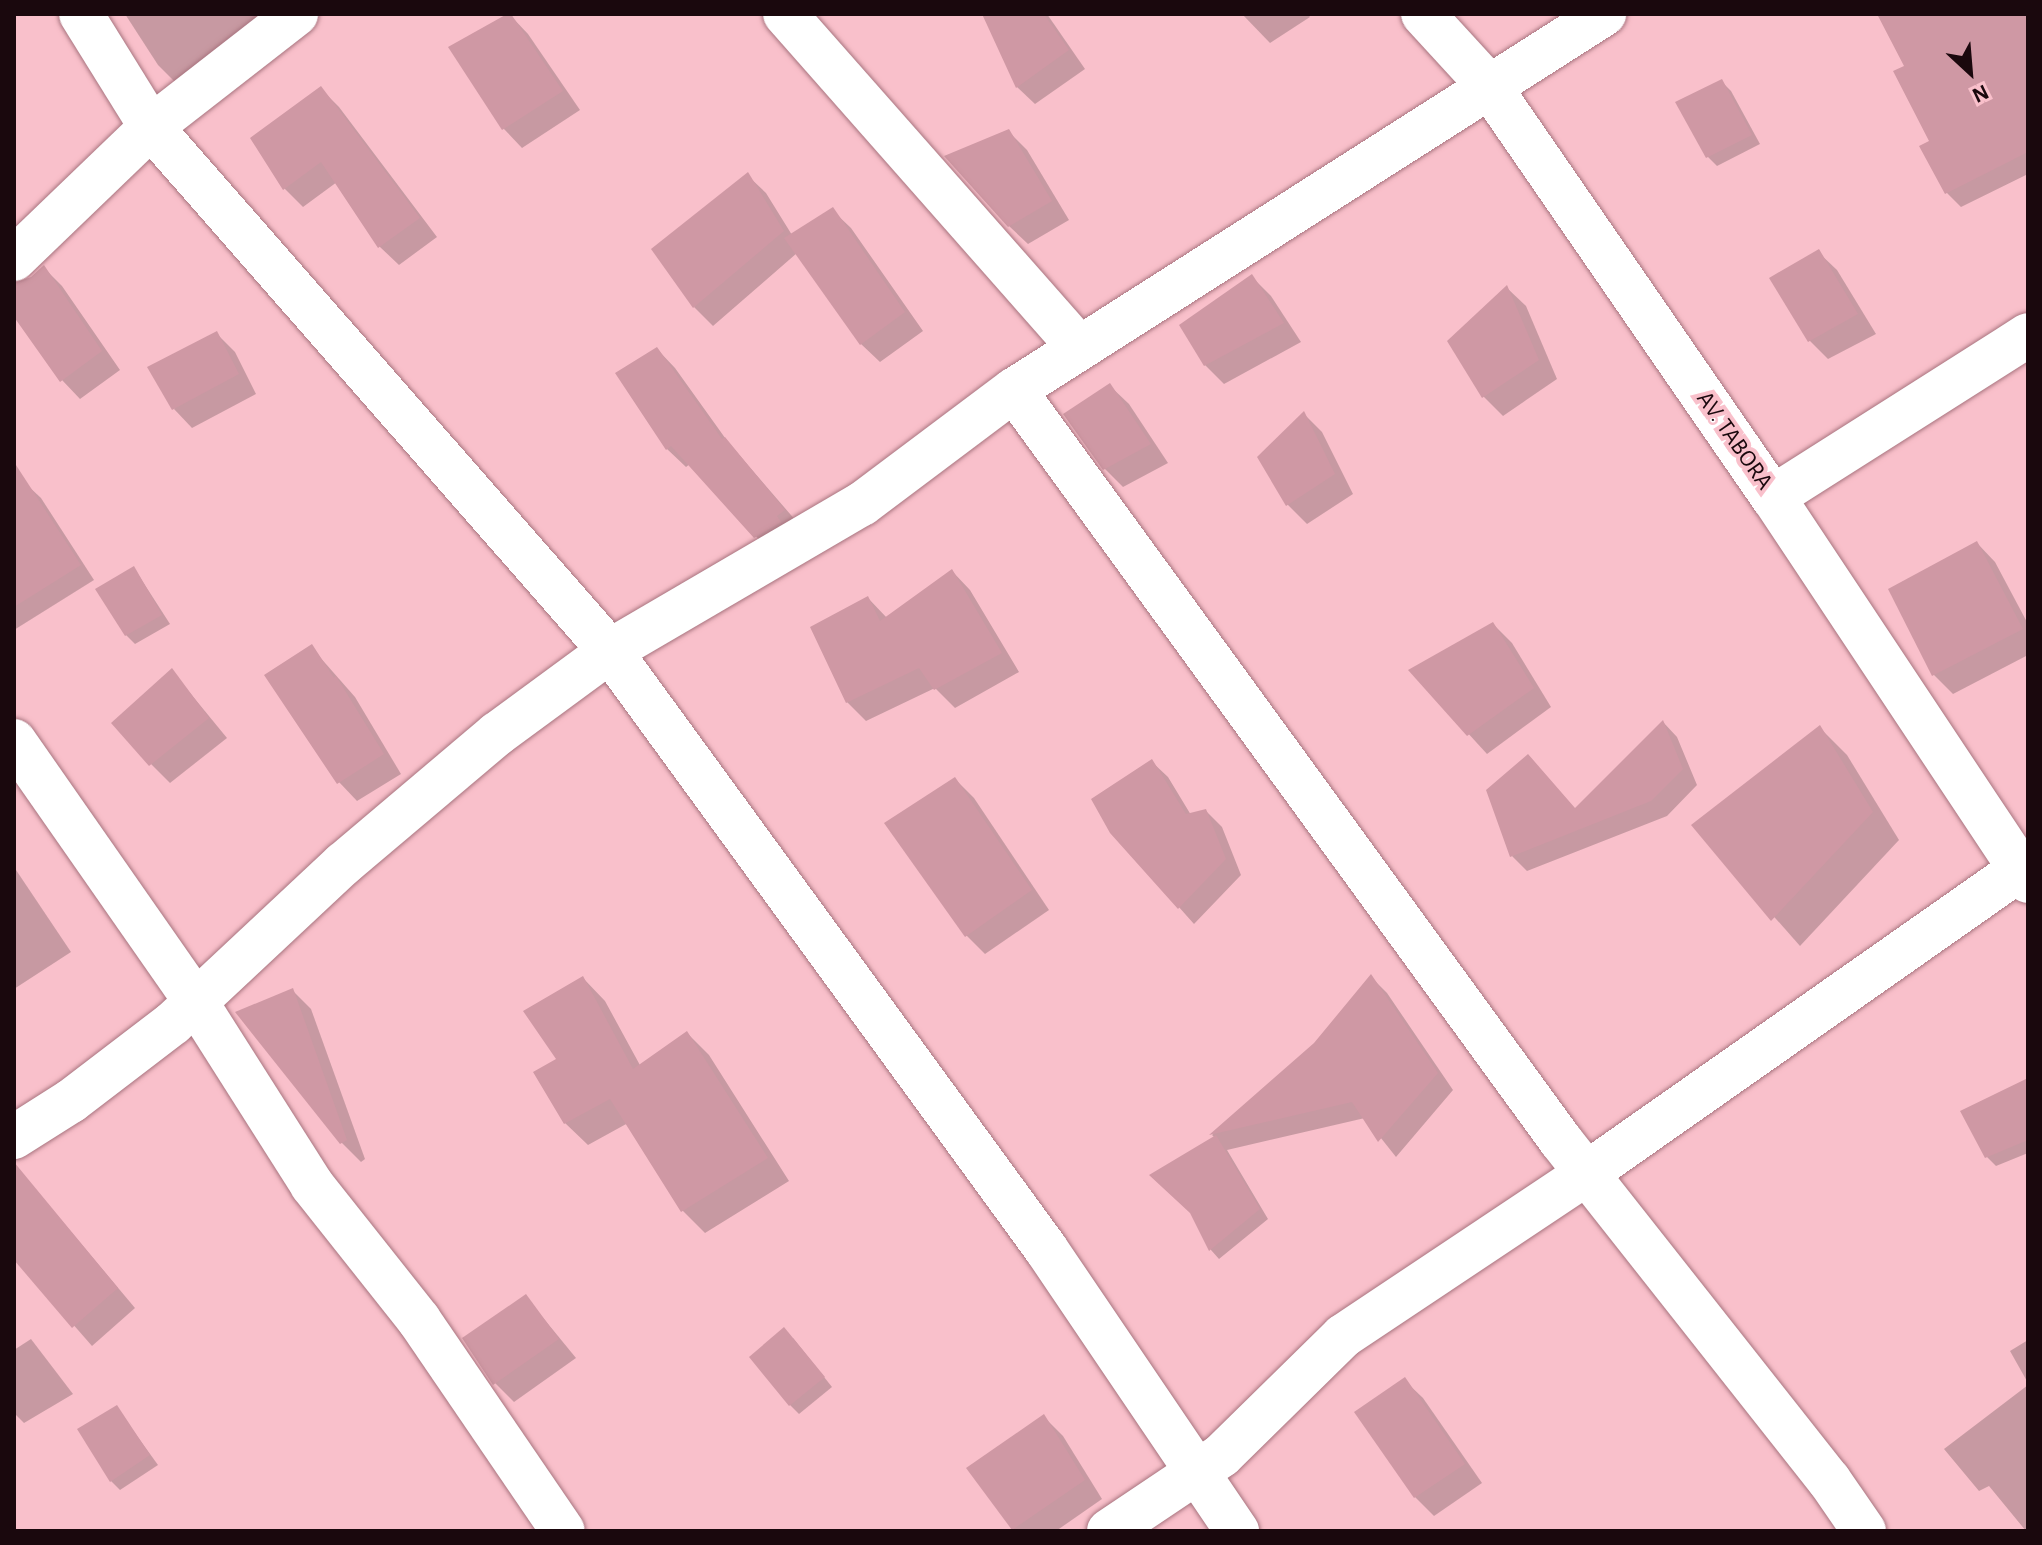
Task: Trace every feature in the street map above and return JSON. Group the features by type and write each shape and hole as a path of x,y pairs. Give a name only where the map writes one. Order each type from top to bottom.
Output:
{"street":[{"path":"81,14 151,127 610,651 1046,1249 1237,1531"},
{"path":"14,259 151,127 296,14"},
{"path":"785,14 1079,347"},
{"name":"AV. TABORA","path":"1423,14 1489,86 1773,497 2024,875"},
{"path":"14,1137 107,1076 196,1002 343,864 497,734 610,651 862,504 1014,390 1079,347 1604,14"},
{"path":"1773,497 2028,335"},
{"path":"1014,390 1587,1173 1829,1480 1864,1531"},
{"path":"14,741 196,1002 312,1185 419,1320 563,1531"},
{"path":"1109,1531 1198,1474 1257,1424 1314,1360 1343,1336 2024,875"}],"building":[{"path":"511,14 563,91 502,130 448,47"},
{"path":"982,14 1044,14 1069,50 1016,88"},
{"path":"1877,14 2028,14 2028,152 1945,194 1919,146 1929,141 1893,71 1904,66"},
{"path":"1722,79 1752,135 1706,158 1675,102"},
{"path":"321,86 420,218 378,248 321,162 283,190 250,138"},
{"path":"1009,129 1052,201 1008,227 944,156"},
{"path":"748,172 784,231 693,308 651,249"},
{"path":"833,207 905,312 860,345 784,238"},
{"path":"1819,249 1858,314 1808,342 1769,278"},
{"path":"44,265 102,351 60,382 14,317 14,283 31,277"},
{"path":"1252,274 1284,323 1204,366 1179,325"},
{"path":"1507,285 1539,360 1482,398 1447,341"},
{"path":"217,331 239,374 172,410 147,367"},
{"path":"657,347 722,439 725,437 785,510 777,516 781,522 754,538 671,446 666,450 615,373"},
{"path":"1110,383 1151,444 1103,470 1063,414"},
{"path":"1304,411 1335,474 1286,506 1257,457"},
{"path":"14,462 81,565 14,607"},
{"path":"1977,541 2023,629 1932,676 1888,589"},
{"path":"134,566 162,615 125,636 95,589"},
{"path":"952,569 1002,653 934,690 919,668 846,703 810,627 868,596 880,621"},
{"path":"1493,622 1534,688 1467,736 1408,670"},
{"path":"312,644 334,678 336,676 384,754 337,784 264,675"},
{"path":"172,668 209,718 149,766 111,723"},
{"path":"1663,720 1683,769 1651,801 1510,857 1486,790 1528,754 1575,808"},
{"path":"1820,725 1873,812 1771,921 1691,825"},
{"path":"1152,759 1186,814 1206,809 1226,859 1178,909 1110,833 1091,799"},
{"path":"955,777 1032,890 965,937 884,823"},
{"path":"1371,974 1438,1073 1378,1142 1352,1102 1209,1135 1314,1043"},
{"path":"583,976 633,1069 687,1031 768,1158 681,1212 610,1099 564,1124 533,1072 556,1059 523,1011"},
{"path":"293,988 347,1140 340,1144 235,1012"},
{"path":"2028,1078 2028,1140 1985,1158 1960,1111"},
{"path":"1216,1135 1260,1209 1209,1251 1190,1213 1149,1175"},
{"path":"14,1162 118,1288 72,1328 14,1260"},
{"path":"526,1294 559,1339 493,1385 462,1338"},
{"path":"784,1327 825,1377 789,1406 749,1357"},
{"path":"1405,1377 1465,1464 1414,1498 1354,1412"},
{"path":"117,1405 150,1455 110,1482 77,1429"},
{"path":"1044,1414 1085,1480 1012,1530 966,1468"}]}
